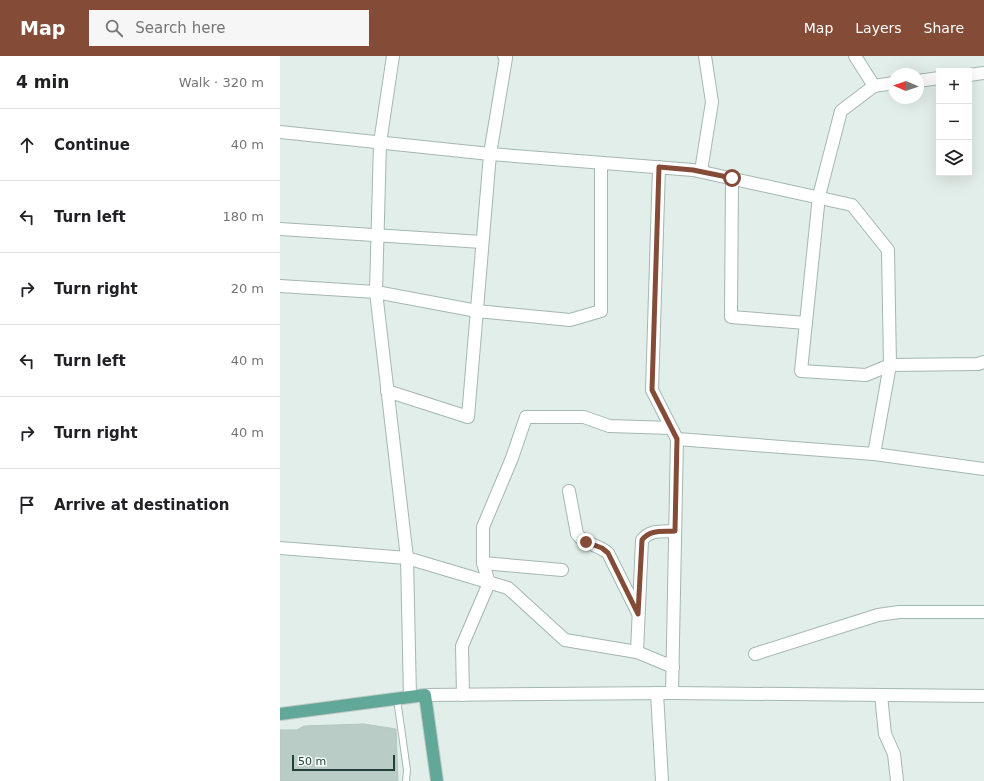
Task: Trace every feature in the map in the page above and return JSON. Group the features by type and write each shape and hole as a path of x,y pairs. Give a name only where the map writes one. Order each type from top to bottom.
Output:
{"main road":[{"path":"280,714 425,695 437,781"}],"street":[{"path":"393,56 380,143 376,292 407,558 410,697"},
{"path":"387,391 468,417 490,154 506,58 504,56"},
{"path":"701,172 712,102 705,56"},
{"path":"855,56 874,86"},
{"path":"972,75 984,73"},
{"path":"924,80 936,78"},
{"path":"888,84 874,86 841,111 819,196 800,371 866,375 890,364 978,364 984,362"},
{"path":"280,132 490,154 659,167 701,172 819,196 852,205 888,250 890,364 874,454"},
{"path":"280,286 376,292 477,311 570,320 601,311 601,163"},
{"path":"659,167 652,390 674,434 675,531 672,693"},
{"path":"732,178 731,317 806,323"},
{"path":"280,229 482,242"},
{"path":"463,695 462,646 489,582 483,563 483,528 512,458 526,417 584,417 609,426 874,454 984,469"},
{"path":"569,491 577,534 580,538 602,548 608,553 638,614"},
{"path":"637,652 642,540 646,535 654,532 675,531"},
{"path":"280,548 407,558 489,582 508,588 565,640 637,652 672,667"},
{"path":"483,563 562,570"},
{"path":"756,654 878,615 899,612 984,612"},
{"path":"657,693 662,781"},
{"path":"425,695 672,693 984,696"},
{"path":"881,695 885,734 894,754 897,781"}],"lane":[{"path":"397,699 407,770 406,781"}],"building":[{"path":"364,724 396,729 398,781 280,781 280,730 297,730 304,726"}],"route":[{"path":"586,542 602,548 608,553 638,614 642,540 646,535 654,532 675,531 677,439 652,390 659,167 693,170 732,178"}]}
